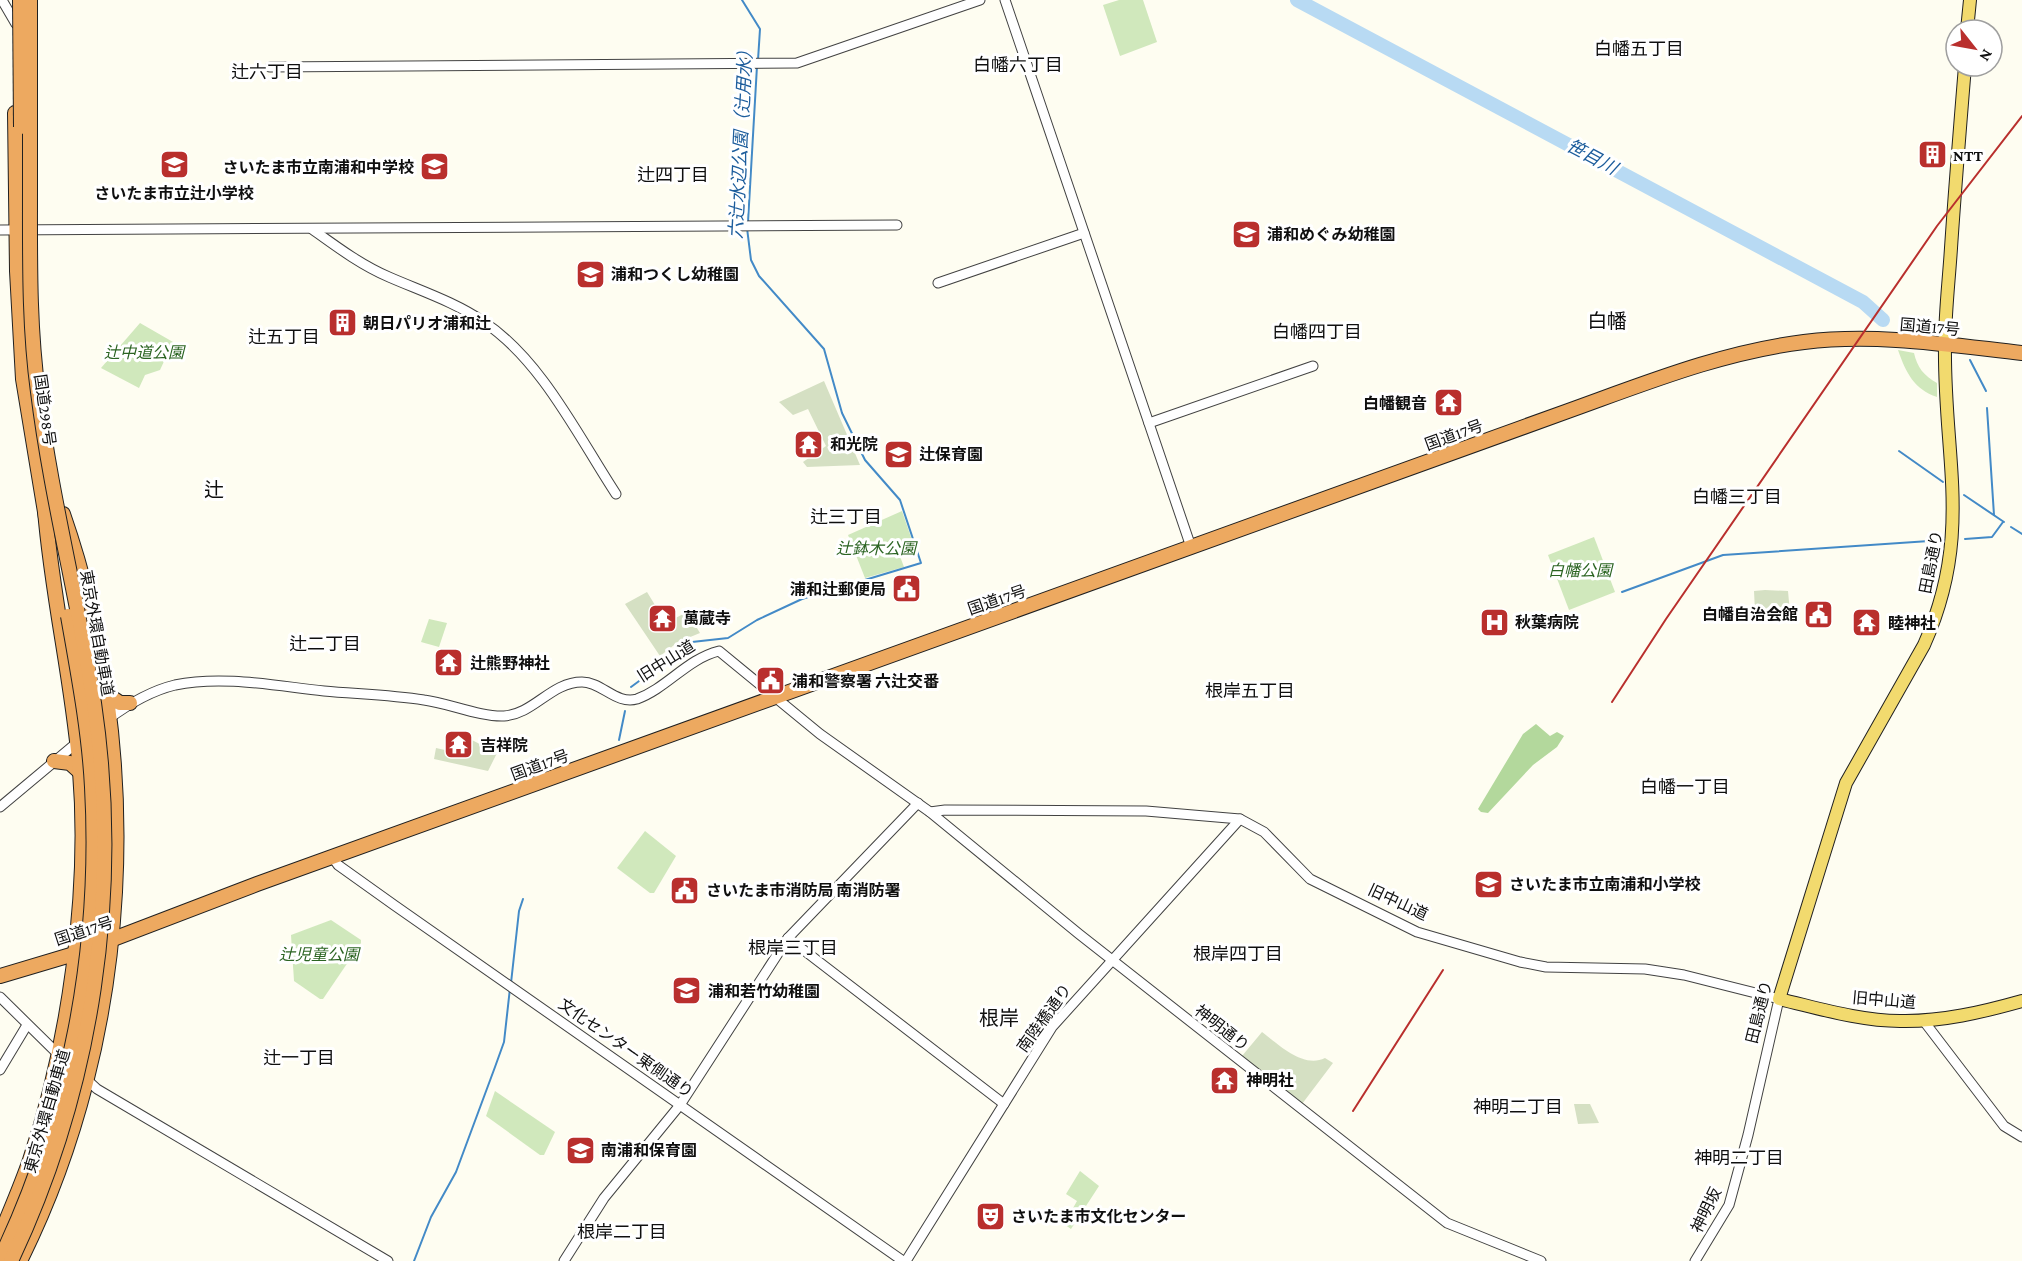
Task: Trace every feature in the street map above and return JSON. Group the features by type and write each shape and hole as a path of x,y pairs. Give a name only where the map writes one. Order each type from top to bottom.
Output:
{"highway":[{"name":"国道298号","path":"18,0 16,230 23,379 56,570"},
{"name":"東京外環自動車道","path":"1,1260 39,1162 63,1084 80,1003 92,890 92,786 84,714 28,389 22,294 18,0"},
{"name":"東京外環自動車道","path":"12,1261 54,1154 82,1052 96,975 104,869 102,785 93,701 45,448 34,355 30,291 30,0"},
{"name":"国道298号","path":"36,0 36,229 39,365 71,565"},
{"name":"国道17号","path":"0,976 74,954 257,884 1568,411 1733,355 1805,342 1856,339 2022,353"},
{"path":"21,1261 36,1230 69,1145 87,1080 105,986 117,873 117,832 105,693 79,561 60,507"},
{"path":"0,1236 30,1160 58,1055 74,954 82,853 77,742 49,567 45,510"},
{"path":"105,693 114,701 130,703"},
{"path":"54,761 70,763 80,772"},
{"path":"1,1260 24,1223 12,1261"}],"main road":[{"path":"1968,18 1970,0"},
{"name":"田島通り","path":"1779,999 1846,783 1924,645 1934,623 1946,579 1955,521 1945,345 1964,78"},
{"name":"旧中山道","path":"1779,999 1872,1019 1923,1020 1969,1014 2022,1001"}],"street":[{"path":"2,0 16,24"},
{"path":"270,67 797,63 980,0"},
{"path":"1005,0 1191,547"},
{"path":"0,230 897,225"},
{"path":"312,229 356,261 466,310 497,332 518,352 561,407 616,494"},
{"path":"938,283 1084,233"},
{"path":"1149,423 1313,366"},
{"name":"旧中山道","path":"54,761 130,703 176,685 242,683 411,698 502,716 520,712 562,686 576,683 591,683 622,698 635,699 656,688 702,656 718,651 774,699 930,812"},
{"path":"0,807 54,761"},
{"path":"564,1261 604,1198 680,1105 788,938 918,803"},
{"path":"930,812 945,810 1139,811 1240,819"},
{"name":"神明通り","path":"930,812 1381,1174 1447,1223 1541,1261"},
{"name":"旧中山道","path":"1240,819 1259,828 1310,879 1407,928 1520,962 1546,967 1645,969 1684,975 1779,999"},
{"name":"南陸橋通り","path":"905,1261 1052,1027 1111,959 1240,819"},
{"name":"文化センター東側通り","path":"333,858 347,871 510,986 905,1261"},
{"path":"788,938 1004,1104"},
{"path":"0,997 58,1055 97,1089 388,1261"},
{"name":"田島通り","path":"1748,1135 1779,999"},
{"path":"1923,1020 2004,1126 2022,1137"},
{"path":"0,1070 27,1025"},
{"name":"神明坂","path":"1695,1261 1729,1205 1748,1135"}],"green space":[{"path":"1119,0 1143,0 1157,42 1120,56 1103,5"},
{"name":"辻中道公園","path":"140,323 173,342 160,370 145,375 139,388 101,368"},
{"path":"1898,350 1914,353 1922,371 1937,383 1937,397 1922,390 1912,379"},
{"path":"824,381 860,465 807,467 803,462 826,446 808,409 793,415 779,402"},
{"name":"辻鉢木公園","path":"902,511 914,546 898,551 904,567 865,578 848,535"},
{"name":"白幡公園","path":"1594,537 1615,592 1569,610 1548,555"},
{"path":"1754,591 1788,591 1790,613 1776,620 1773,608 1755,611"},
{"name":"萬蔵寺","path":"647,592 666,623 687,612 700,633 678,642 660,656 625,604"},
{"path":"429,619 447,623 439,647 421,642"},
{"path":"1536,724 1550,736 1557,732 1564,736 1557,747 1533,765 1488,813 1481,812 1478,809 1523,734"},
{"path":"470,739 497,753 488,771 434,759 436,748 467,755 472,745 468,743"},
{"path":"645,831 676,856 654,893 650,893 617,868"},
{"name":"辻児童公園","path":"331,920 361,940 361,943 323,999 320,999 294,981 291,935"},
{"path":"1262,1032 1300,1058 1317,1061 1325,1058 1333,1063 1302,1104 1242,1056"},
{"path":"495,1091 555,1132 544,1155 540,1155 486,1116"},
{"path":"1574,1104 1590,1104 1599,1123 1578,1124"},
{"path":"1080,1171 1099,1186 1071,1229 1064,1224 1077,1201 1066,1194"}],"waterway":[{"name":"六辻水辺公園（辻用水）","path":"742,0 760,29 758,60"},
{"name":"笹目川","path":"1297,0 1863,302 1883,320"},
{"name":"六辻水辺公園（辻用水）","path":"748,222 757,66"},
{"name":"六辻水辺公園（辻用水）","path":"631,687 692,642 728,638 757,620 802,599 921,563 900,500 865,460 842,413 824,349 759,276 751,260 747,228"},
{"path":"1970,360 1986,391"},
{"path":"1987,408 1994,515"},
{"path":"1899,451 1943,482"},
{"path":"1964,495 2004,522"},
{"path":"1965,539 1992,537 2003,522"},
{"path":"2011,527 2022,534"},
{"path":"1622,592 1723,555 1944,540"},
{"name":"六辻水辺公園（辻用水）","path":"619,740 625,711"},
{"name":"六辻水辺公園（辻用水）","path":"511,983 519,911 523,899"},
{"name":"六辻水辺公園（辻用水）","path":"414,1261 431,1217 456,1172 504,1042 510,988"}],"railway":[{"path":"1612,702 1666,619 1937,226 2022,116"},
{"path":"1353,1111 1443,970"}],"place":[{"name":"NTT","path":"1932,155"},
{"name":"さいたま市立辻小学校","path":"174,165"},
{"name":"さいたま市立南浦和中学校","path":"435,167"},
{"name":"浦和めぐみ幼稚園","path":"1246,234"},
{"name":"浦和つくし幼稚園","path":"590,274"},
{"name":"朝日パリオ浦和辻","path":"342,323"},
{"name":"白幡観音","path":"1448,403"},
{"name":"和光院","path":"809,444"},
{"name":"辻保育園","path":"898,454"},
{"name":"浦和辻郵便局","path":"907,589"},
{"name":"白幡自治会館","path":"1819,614"},
{"name":"萬蔵寺","path":"662,618"},
{"name":"秋葉病院","path":"1494,622"},
{"name":"睦神社","path":"1867,623"},
{"name":"辻熊野神社","path":"449,663"},
{"name":"浦和警察署 六辻交番","path":"771,681"},
{"name":"吉祥院","path":"459,745"},
{"name":"さいたま市立南浦和小学校","path":"1488,884"},
{"name":"さいたま市消防局 南消防署","path":"685,890"},
{"name":"浦和若竹幼稚園","path":"687,991"},
{"name":"神明社","path":"1225,1080"},
{"name":"南浦和保育園","path":"580,1150"},
{"name":"さいたま市文化センター","path":"990,1216"}],"district":[{"name":"白幡五丁目","path":"1639,49"},
{"name":"白幡六丁目","path":"1018,65"},
{"name":"辻六丁目","path":"267,72"},
{"name":"辻四丁目","path":"673,175"},
{"name":"白幡","path":"1607,321"},
{"name":"白幡四丁目","path":"1317,332"},
{"name":"辻五丁目","path":"284,337"},
{"name":"辻","path":"214,490"},
{"name":"白幡三丁目","path":"1737,497"},
{"name":"辻三丁目","path":"846,517"},
{"name":"辻二丁目","path":"325,644"},
{"name":"根岸五丁目","path":"1250,691"},
{"name":"白幡一丁目","path":"1685,787"},
{"name":"根岸三丁目","path":"793,948"},
{"name":"根岸四丁目","path":"1238,954"},
{"name":"根岸","path":"999,1018"},
{"name":"辻一丁目","path":"299,1058"},
{"name":"神明二丁目","path":"1518,1107"},
{"name":"神明二丁目","path":"1739,1158"},
{"name":"根岸二丁目","path":"622,1232"}]}
